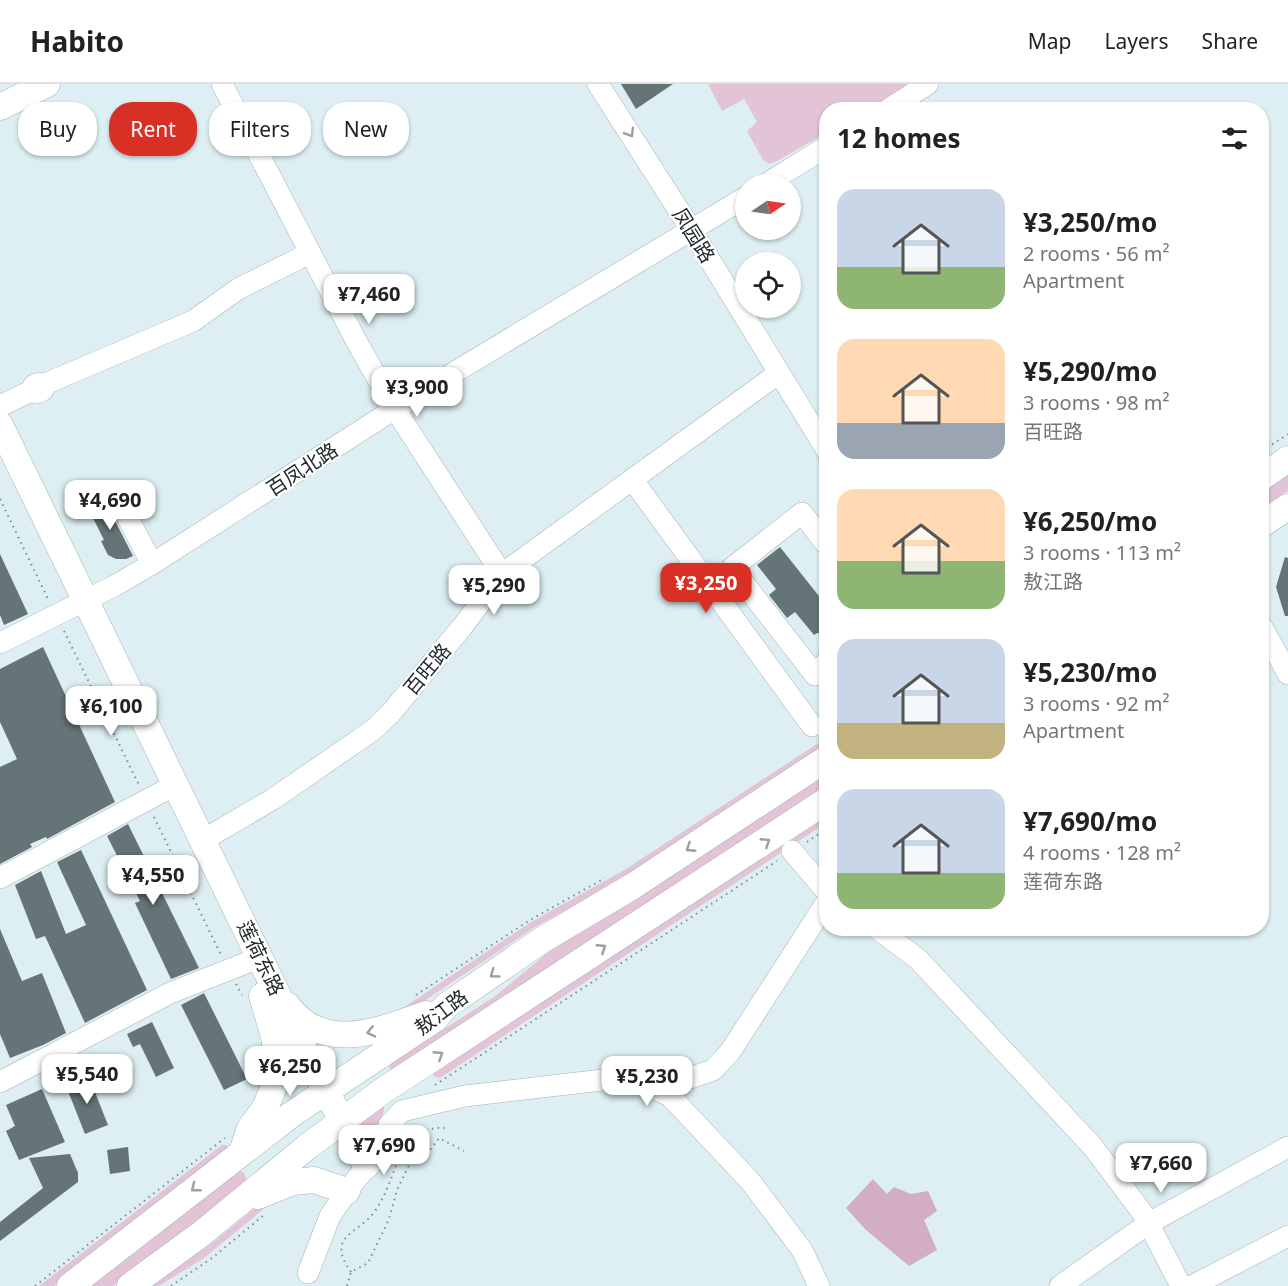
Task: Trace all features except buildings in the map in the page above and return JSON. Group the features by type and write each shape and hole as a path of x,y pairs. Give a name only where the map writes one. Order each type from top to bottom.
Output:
{"main road":[{"path":"0,107 47,84"},
{"name":"莲荷东路","path":"0,425 71,607 203,840 260,994"},
{"name":"莲荷东路","path":"0,459 71,607 154,796 237,967 260,994 320,1095 336,1125 356,1179"},
{"path":"1269,472 1288,459"},
{"path":"1269,519 1288,507"},
{"name":"敖江路","path":"70,1286 235,1144 320,1095 435,1019 446,1006 542,940 633,886 819,764"},
{"name":"敖江路","path":"130,1286 201,1234 262,1183 381,1092 819,806"},
{"path":"260,994 289,1009 303,1022 320,1030 350,1036 373,1032 446,1006"},
{"path":"260,994 275,1040 275,1084 265,1108 235,1144 262,1183"},
{"path":"233,1208 272,1189 293,1182 356,1179"}],"street":[{"path":"222,84 358,346 395,409 502,574"},
{"name":"凤园路","path":"598,84 692,231 819,438"},
{"path":"900,102 928,84"},
{"path":"782,174 819,151"},
{"name":"百凤北路","path":"0,643 116,585 152,564 395,409 735,204"},
{"path":"0,406 193,321 238,289 310,253"},
{"name":"百旺路","path":"203,840 273,799 373,730 390,714 462,627 502,574 779,373"},
{"path":"632,479 812,726"},
{"path":"121,505 152,564"},
{"path":"819,535 802,513 732,568 814,675 819,670"},
{"path":"747,637 771,618"},
{"path":"1269,640 1288,674"},
{"path":"0,878 154,796"},
{"path":"792,851 819,883"},
{"path":"308,1273 330,1216 356,1179 381,1153 389,1125 402,1111 465,1096 628,1077 690,1078 712,1070 730,1052 819,914"},
{"path":"887,936 918,959 1093,1147 1144,1215 1181,1286"},
{"path":"0,1082 170,993 237,967"},
{"path":"628,1077 670,1096 750,1181 802,1250 819,1286"},
{"path":"1060,1286 1149,1223 1287,1151"},
{"path":"1192,1286 1288,1236"}],"path":[{"path":"1269,446 1288,434"},
{"path":"0,499 71,607 154,796 237,967 260,994"},
{"path":"432,1087 819,834"},
{"path":"408,1001 530,920 611,875"},
{"path":"351,1272 343,1261 340,1246 346,1235 373,1214 385,1195 400,1153 418,1133 435,1127 445,1128"},
{"path":"400,1153 421,1162 439,1138 464,1150"},
{"path":"35,1286 235,1144"},
{"path":"347,1286 351,1272 368,1263 389,1219 397,1190 412,1159"},
{"path":"171,1286 212,1258 266,1213"}],"shaded area":[{"path":"708,84 912,84 880,102 819,102 819,137 769,164 763,160 747,131 757,122 744,99 722,111"},
{"path":"1288,475 1288,491 1269,503 1269,488"},
{"path":"819,743 819,751 626,878 535,927 397,1019 394,1014 531,922 626,869"},
{"path":"819,776 819,791 802,805 393,1071 389,1068 391,1063 494,997 546,954"},
{"path":"819,820 819,828 440,1078 434,1076 434,1072"},
{"path":"384,1105 384,1111 377,1125 369,1131 358,1134 358,1124 361,1120"},
{"path":"222,1145 227,1145 228,1152 54,1286 39,1286"},
{"path":"238,1170 244,1173 246,1179 243,1184 113,1286 87,1286"},
{"path":"873,1179 887,1194 894,1187 911,1194 928,1191 937,1211 924,1220 937,1250 909,1266 865,1229 846,1208"},
{"path":"268,1197 272,1202 204,1258 159,1286 146,1286 210,1245"}]}
